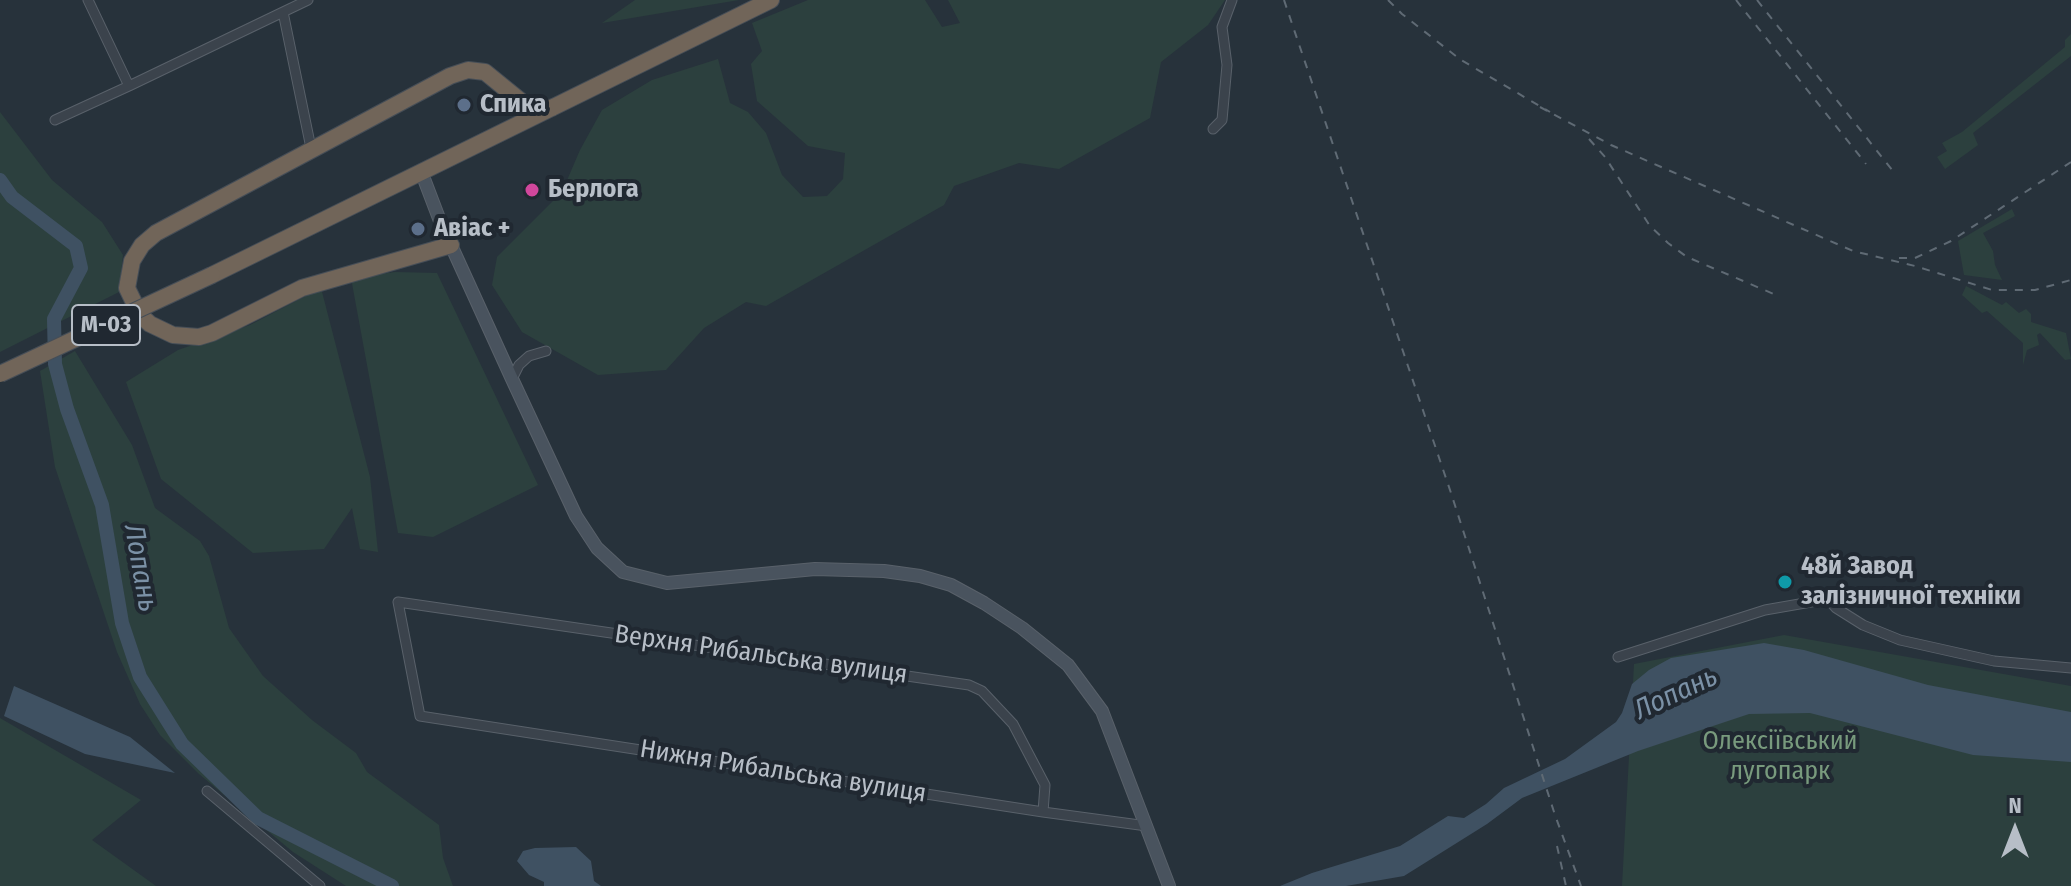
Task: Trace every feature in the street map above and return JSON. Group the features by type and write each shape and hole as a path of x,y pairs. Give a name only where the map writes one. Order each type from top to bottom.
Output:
{"highway":[{"name":"М-03","path":"0,374 212,275 771,0"},
{"path":"451,245 302,288 199,337 161,331 140,315 127,298 129,270 136,253 148,239 311,148 450,76 477,70 492,77 528,107 552,108"}],"street":[{"path":"89,0 129,86"},
{"path":"55,120 308,0"},
{"path":"1213,129 1222,120 1227,65 1222,27 1232,0"},
{"path":"283,12 311,148"},
{"path":"421,171 512,379 576,516 597,548 623,572 667,583 815,569 884,571 920,576 951,585 1022,628 1068,665 1102,711 1169,886"},
{"path":"512,379 519,365 529,356 546,351"},
{"path":"1618,657 1765,610 1828,599 1836,608 1863,625 1900,640 1994,661 2071,668"},
{"name":"Нижня Рибальська вулиця","path":"398,602 420,716 1147,826"},
{"name":"Верхня Рибальська вулиця","path":"398,602 969,685 982,691 1013,724 1045,785 1043,812"},
{"path":"207,791 320,886"}],"green space":[{"path":"635,0 739,0 602,23"},
{"path":"808,0 925,0 942,27 960,23 948,0 1225,0 1208,25 1161,62 1150,118 1059,169 1019,163 954,186 944,205 766,306 746,302 704,328 666,370 598,375 522,332 492,285 497,257 562,192 602,110 652,80 718,59 730,103 748,112 766,133 782,175 803,197 827,196 843,179 845,153 808,146 757,101 751,64 762,51 752,23"},
{"path":"2071,34 2071,56 1973,133 1978,145 1945,169 1937,157 1947,151 1942,143 1962,132 2065,47 2065,40"},
{"path":"0,112 52,180 102,222 123,255 119,292 0,352"},
{"path":"2012,209 2015,216 1983,233 1993,251 2002,280 1964,275 1958,241"},
{"path":"395,272 437,273 538,485 433,537 398,533 351,278"},
{"path":"1966,286 2002,305 2006,302 2019,313 2026,309 2031,314 2031,322 2066,333 2071,359 2065,360 2040,333 2037,335 2039,345 2027,350 2023,365 2023,343 1987,311 1982,313 1962,295"},
{"path":"321,288 370,477 378,552 360,549 352,508 324,549 253,553 161,479 126,382 178,350 250,325"},
{"path":"75,351 132,445 155,508 200,541 209,556 229,628 263,676 312,720 356,753 367,772 439,825 443,858 453,886 346,886 293,852 199,774 160,735 140,704 117,652 55,467 40,371"},
{"name":"Олексіївський лугопарк","path":"1784,635 2071,686 2071,886 1622,886 1634,664"},
{"path":"0,718 141,800 92,840 156,886 0,886"}],"water":[{"path":"1764,643 1804,650 1928,685 2071,712 2071,762 1973,755 1810,713 1749,714 1638,751 1522,798 1404,876 1346,886 1280,886 1400,846 1448,816 1464,818 1504,788 1565,759 1616,722 1632,684 1671,658"},
{"path":"14,686 130,737 175,773 85,754 4,716"},
{"path":"576,847 591,861 594,881 601,886 544,886 544,882 529,875 517,861 523,851 535,848"}],"waterway":[{"name":"Лопань","path":"0,180 12,197 76,246 81,268 54,319 55,364 67,409 102,505 122,623 140,677 182,744 258,818 392,886"}],"railway":[{"path":"1284,0 1581,886"},
{"path":"1388,0 1461,60 1550,112"},
{"path":"1736,0 1866,164"},
{"path":"1757,0 1893,171"},
{"path":"1540,107 1611,145 1853,251 1992,290 2035,290 2071,280"},
{"path":"1589,139 1605,157 1650,226 1668,243 1687,257 1776,295"},
{"path":"1899,258 1915,258 1951,241 2071,162"},
{"path":"1557,846 1566,886"}],"place":[{"name":"Спика","path":"464,105"},
{"name":"Берлога","path":"532,190"},
{"name":"Авiас +","path":"418,229"},
{"name":"48й Завод залізничної техніки","path":"1785,582"}]}
